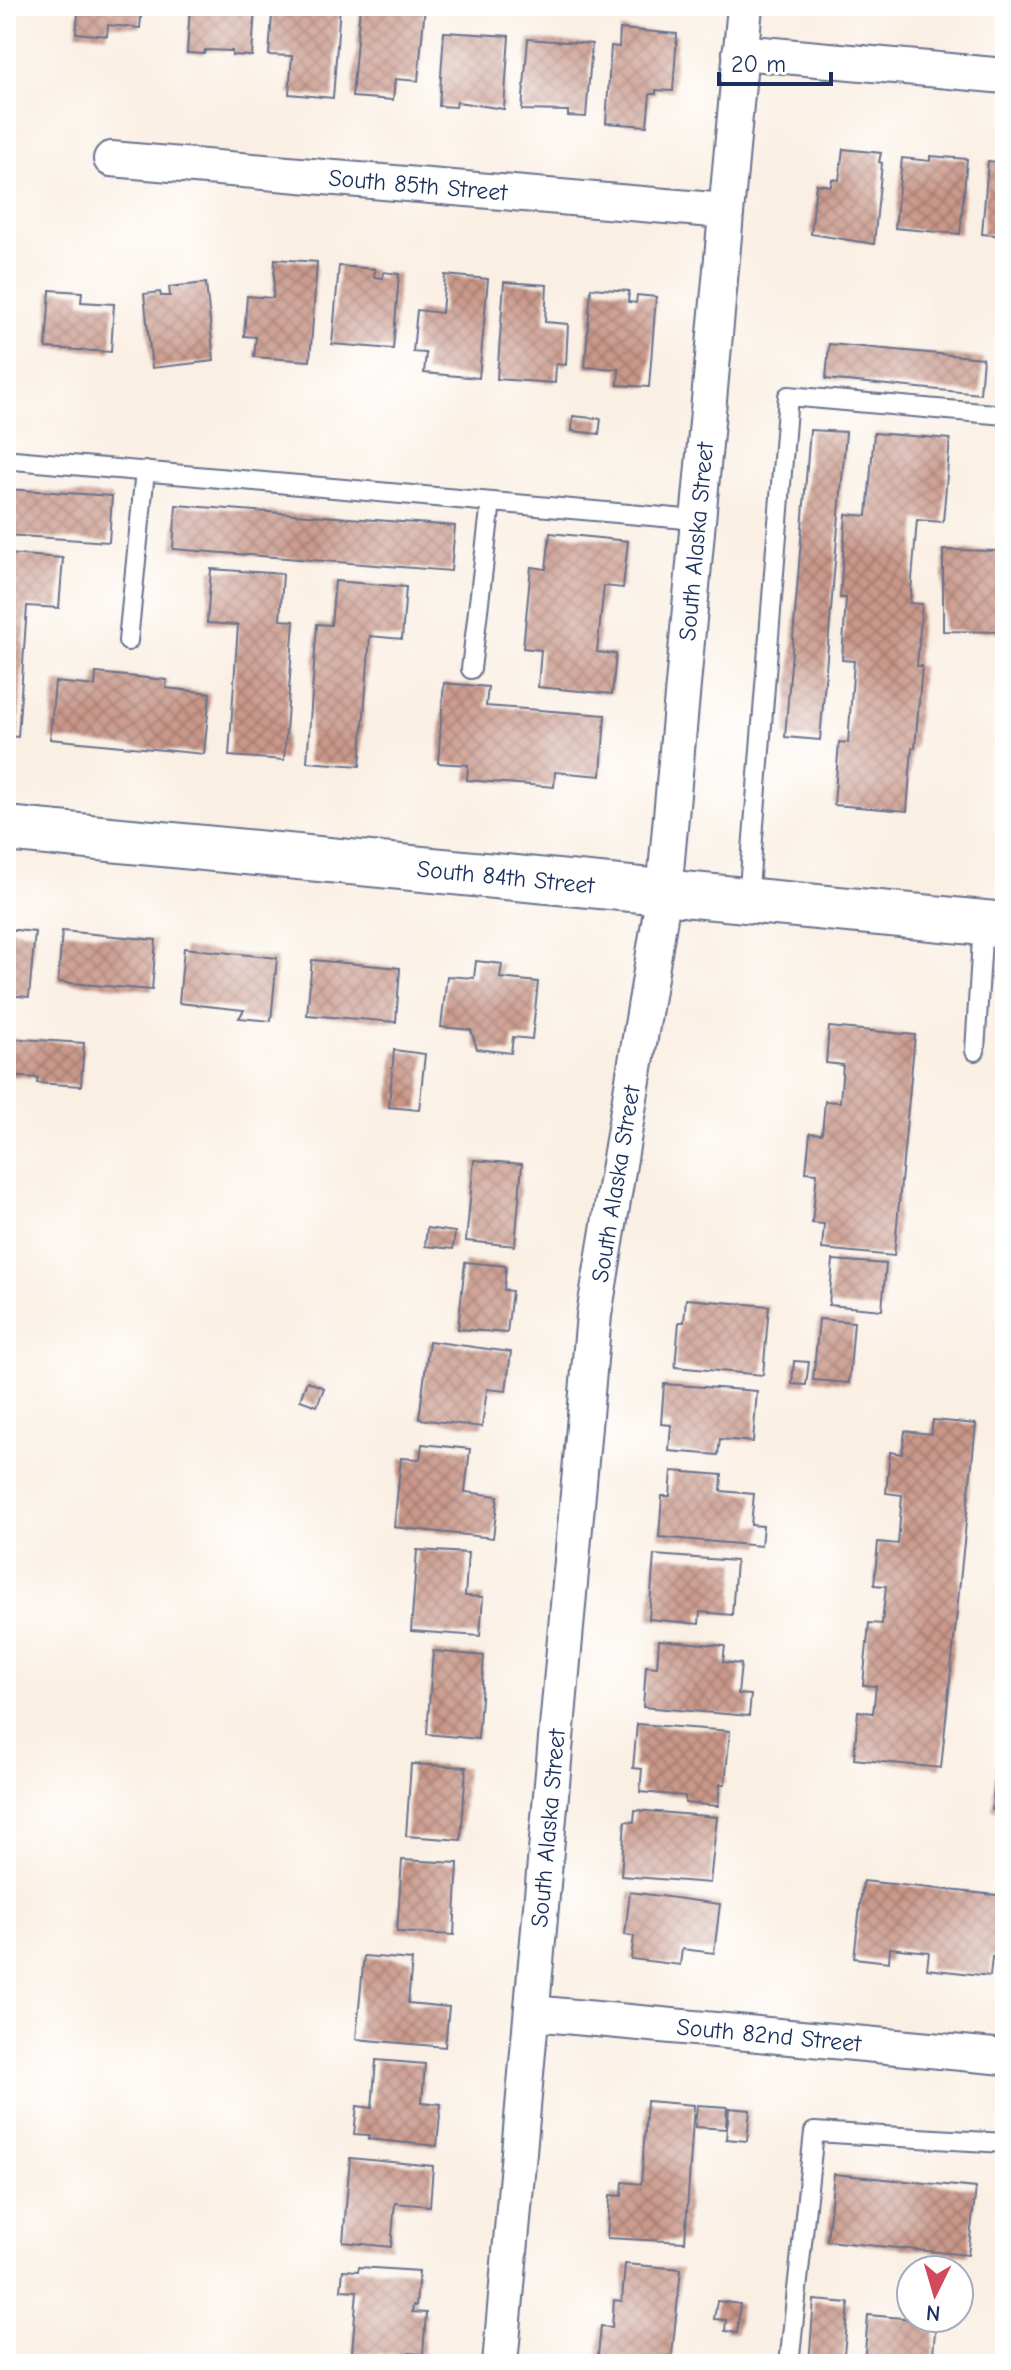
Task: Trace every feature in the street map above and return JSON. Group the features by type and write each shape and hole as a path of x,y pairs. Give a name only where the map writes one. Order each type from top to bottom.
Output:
{"main road":[{"name":"South 84th Street","path":"6,829 994,924"}],"street":[{"name":"South Alaska Street","path":"500,2364 594,1315 664,893 745,6"},
{"path":"740,52 1005,76"},
{"name":"South 85th Street","path":"111,159 725,211"},
{"name":"South 82nd Street","path":"532,2013 1005,2057"}],"lane":[{"path":"748,901 788,396 1005,415"},
{"path":"14,460 697,520"},
{"path":"128,641 145,471"},
{"path":"471,669 491,502"},
{"path":"975,1051 994,924"},
{"path":"789,2364 814,2132 1005,2140"}],"building":[{"path":"79,6 142,6 140,28 108,25 107,36 76,33"},
{"path":"190,6 255,6 252,56 232,55 232,51 187,53"},
{"path":"284,6 340,6 333,98 289,94 292,56 269,55 272,15 283,16"},
{"path":"360,6 425,6 418,81 395,79 393,100 352,97"},
{"path":"620,29 677,34 673,91 656,90 656,94 650,94 647,126 606,123 611,46 619,47"},
{"path":"444,32 509,36 504,109 457,102 456,107 439,106"},
{"path":"528,39 592,44 586,117 568,116 568,111 522,110"},
{"path":"843,149 881,153 874,244 811,234 816,184 831,186 832,179 839,180"},
{"path":"930,156 967,159 960,234 895,228 902,158 930,161"},
{"path":"988,161 1005,163 1005,236 982,234"},
{"path":"275,259 317,262 310,361 254,357 256,337 244,336 247,296 273,298"},
{"path":"339,266 375,269 374,277 383,278 384,272 399,274 393,349 332,344"},
{"path":"445,275 488,279 479,378 424,373 426,353 413,352 417,310 442,313"},
{"path":"504,282 547,285 545,322 568,324 566,365 556,364 555,383 497,379"},
{"path":"206,283 214,361 152,368 144,294 160,292 161,296 170,296 169,287"},
{"path":"591,288 629,291 628,302 636,303 637,295 656,297 649,387 618,385 619,369 585,367"},
{"path":"50,290 82,292 81,302 114,304 111,352 46,348"},
{"path":"829,344 983,358 980,394 826,379"},
{"path":"573,416 601,419 599,434 572,431"},
{"path":"810,430 846,432 820,740 785,737"},
{"path":"874,433 950,439 943,522 917,520 910,603 922,604 917,666 922,666 907,811 834,805 839,742 848,743 854,661 842,660 846,598 840,598 846,514 867,516"},
{"path":"6,489 112,496 109,542 6,535"},
{"path":"176,505 455,526 451,571 173,549"},
{"path":"550,533 628,541 623,588 604,586 597,652 616,654 612,694 538,687 541,650 523,648 531,567 546,569"},
{"path":"943,550 1005,551 1005,632 943,631"},
{"path":"6,554 63,558 59,608 27,606 18,737 6,736"},
{"path":"211,569 283,574 280,620 294,621 284,760 229,756 238,625 207,623"},
{"path":"335,581 406,587 402,639 370,636 360,766 307,762 317,624 331,625"},
{"path":"96,673 167,680 166,688 210,693 204,754 50,739 55,682 95,686"},
{"path":"444,683 488,687 486,706 605,715 601,776 555,772 554,787 467,780 468,765 438,763"},
{"path":"6,929 35,932 29,997 6,995"},
{"path":"62,931 156,940 152,990 58,982"},
{"path":"184,948 277,958 271,1021 239,1018 244,1010 179,1003"},
{"path":"312,960 400,968 396,1022 307,1015"},
{"path":"476,961 502,964 500,978 538,982 532,1039 513,1037 511,1053 477,1049 471,1030 441,1027 447,976 474,978"},
{"path":"829,1027 915,1035 894,1256 822,1249 824,1224 812,1223 817,1173 806,1172 810,1133 822,1134 825,1101 840,1102 843,1065 826,1063"},
{"path":"6,1038 84,1043 81,1086 37,1083 38,1078 6,1076"},
{"path":"394,1050 425,1054 419,1110 389,1107"},
{"path":"474,1160 522,1164 515,1246 466,1241"},
{"path":"427,1228 455,1232 453,1249 425,1246"},
{"path":"833,1260 886,1264 882,1310 829,1305"},
{"path":"465,1262 506,1266 504,1290 512,1291 507,1333 458,1329"},
{"path":"686,1299 769,1306 763,1375 675,1367 679,1322 684,1322"},
{"path":"819,1319 854,1322 849,1383 813,1380"},
{"path":"429,1341 511,1352 506,1391 487,1389 482,1427 419,1419"},
{"path":"794,1361 809,1362 806,1385 792,1384"},
{"path":"307,1381 324,1388 317,1406 300,1400"},
{"path":"664,1384 757,1391 753,1442 720,1439 718,1455 669,1451 671,1425 661,1424"},
{"path":"933,1420 976,1424 941,1768 854,1759 858,1711 873,1713 876,1686 863,1685 869,1623 882,1624 886,1586 874,1585 878,1542 898,1544 902,1495 886,1493 890,1452 902,1454 905,1431 931,1434"},
{"path":"422,1444 470,1449 465,1492 498,1496 493,1538 394,1527 401,1458 420,1459"},
{"path":"672,1471 722,1475 721,1491 754,1494 751,1525 763,1526 761,1546 659,1537 662,1496 670,1496"},
{"path":"417,1550 468,1553 465,1596 483,1597 480,1636 411,1631"},
{"path":"654,1555 736,1561 732,1615 700,1612 699,1624 649,1619"},
{"path":"659,1640 725,1646 723,1662 741,1664 738,1694 751,1695 749,1716 643,1707 646,1666 657,1667"},
{"path":"433,1651 484,1656 478,1739 427,1734"},
{"path":"637,1724 730,1731 725,1784 720,1784 718,1806 685,1803 685,1796 640,1792 642,1769 633,1768"},
{"path":"411,1764 466,1767 461,1840 406,1836"},
{"path":"996,1766 1005,1767 1005,1811 992,1810"},
{"path":"635,1810 717,1817 710,1883 621,1876 625,1821 634,1822"},
{"path":"402,1860 458,1863 454,1935 397,1932"},
{"path":"863,1881 1005,1896 1005,1959 992,1957 990,1976 927,1969 929,1952 890,1948 889,1962 854,1958"},
{"path":"630,1892 720,1904 714,1953 682,1949 680,1965 631,1959 634,1936 625,1935"},
{"path":"364,1956 412,1960 408,2003 449,2007 445,2047 356,2039"},
{"path":"376,2060 425,2064 422,2102 441,2104 437,2146 368,2139 369,2135 354,2134 357,2106 372,2108"},
{"path":"647,2101 694,2105 685,2242 607,2238 610,2195 622,2196 623,2182 641,2184"},
{"path":"697,2105 727,2107 726,2129 695,2127"},
{"path":"729,2108 750,2110 747,2141 726,2139"},
{"path":"350,2158 433,2166 430,2206 395,2203 391,2247 343,2242"},
{"path":"834,2174 976,2188 968,2254 827,2241"},
{"path":"625,2264 681,2269 671,2364 597,2364 601,2326 612,2327 614,2300 622,2301"},
{"path":"359,2267 419,2271 416,2306 413,2305 412,2312 426,2313 423,2354 352,2352 357,2291 341,2290 343,2270 358,2271"},
{"path":"814,2300 849,2303 843,2364 809,2364"},
{"path":"717,2301 740,2304 737,2333 725,2331 726,2320 714,2319"},
{"path":"868,2315 895,2317 895,2334 935,2334 932,2364 864,2364"}]}
